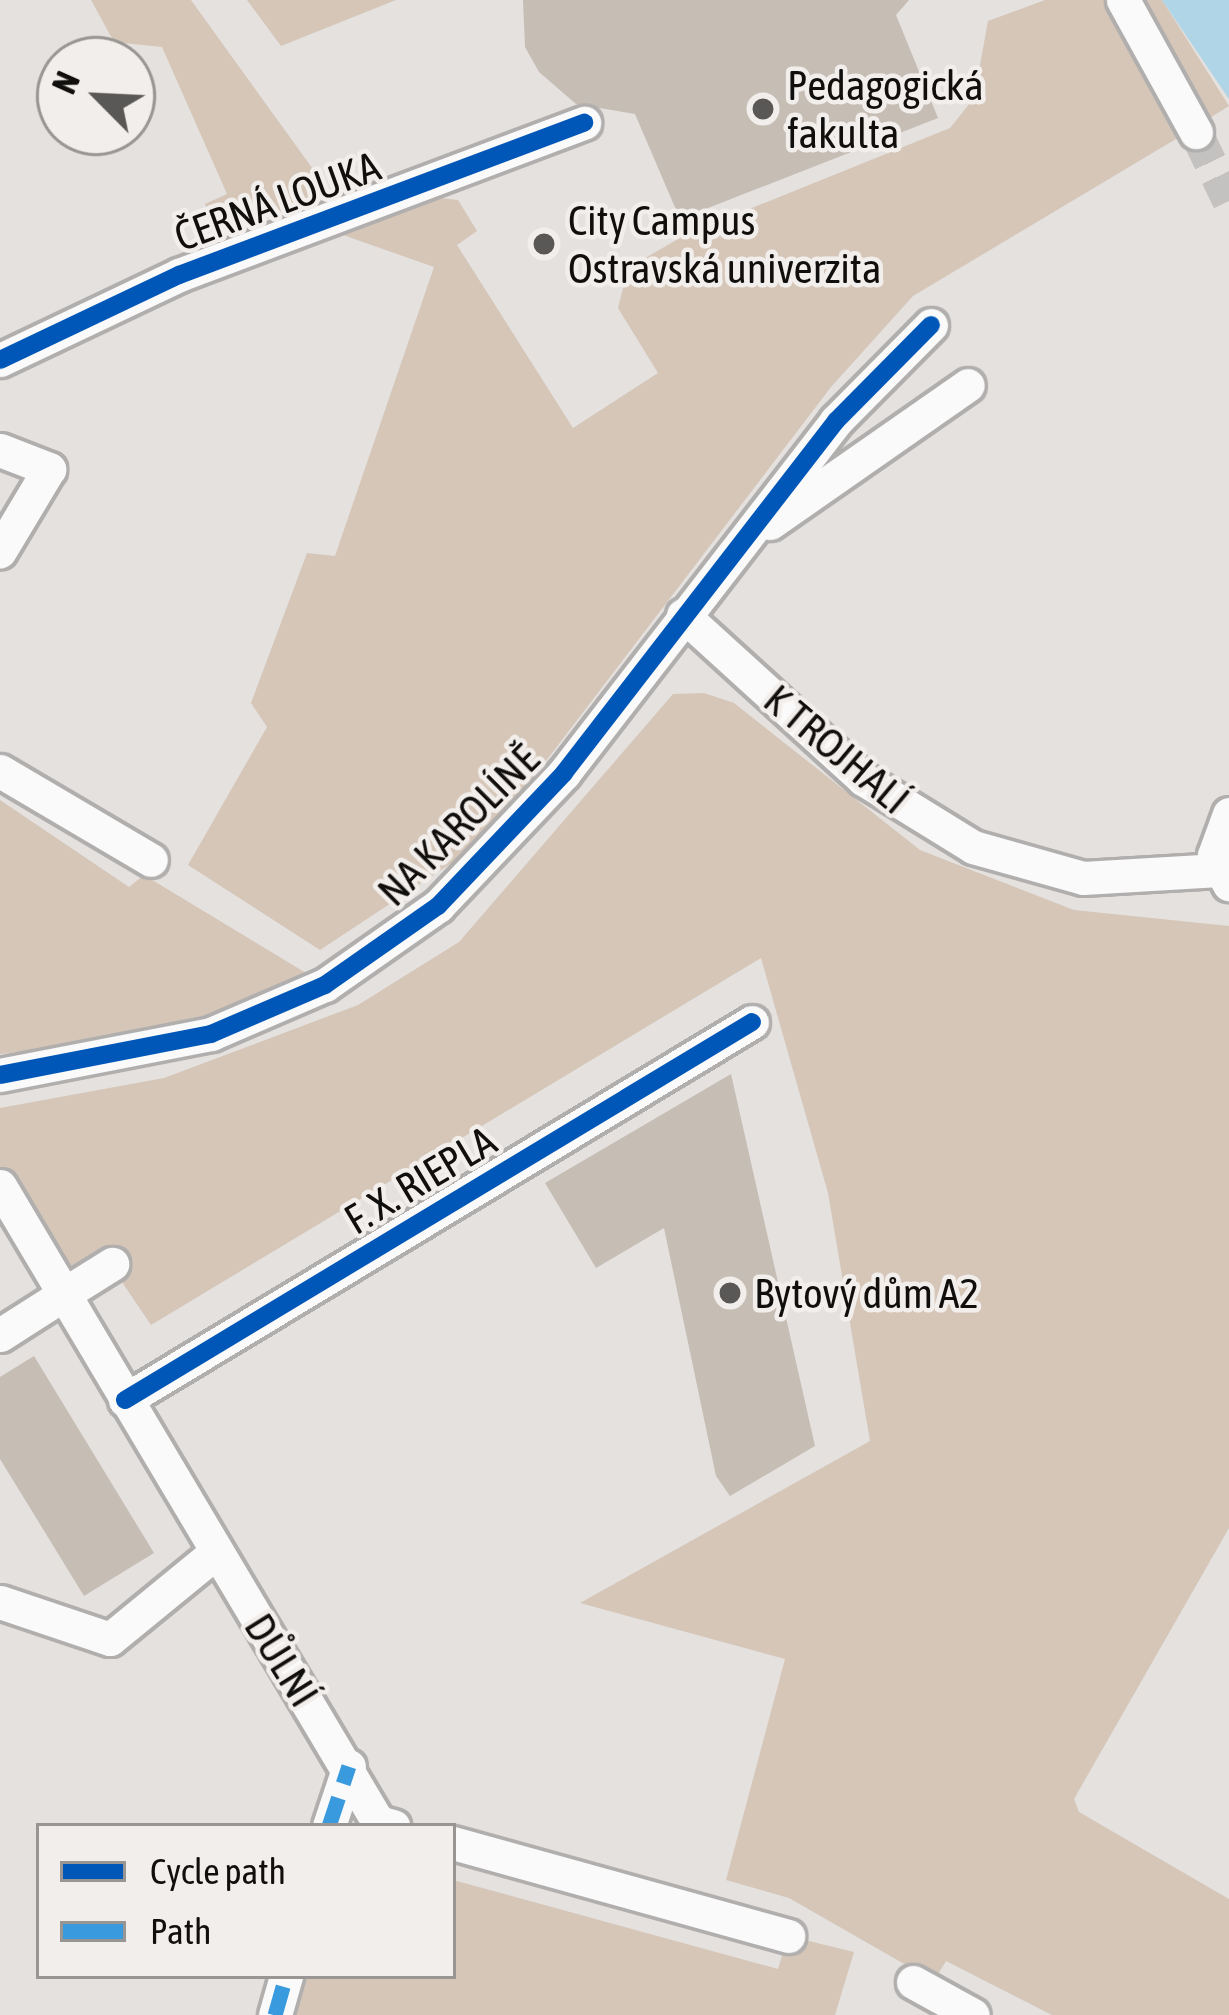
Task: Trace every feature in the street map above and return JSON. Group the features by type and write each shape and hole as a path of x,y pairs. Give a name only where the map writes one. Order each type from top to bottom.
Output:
{"street":[{"path":"1123,0 1196,132"},
{"name":"ČERNÁ LOUKA","path":"0,360 195,268 584,123"},
{"path":"744,542 836,421 931,326"},
{"path":"744,542 968,385"},
{"path":"0,450 49,469 0,551"},
{"name":"NA KAROLÍNĚ","path":"0,1075 211,1034 364,960 511,836 744,542"},
{"name":"K TROJHALÍ","path":"683,615 863,779 973,847 1083,878 1224,877"},
{"path":"0,771 151,860"},
{"path":"1224,877 1215,839 1229,814"},
{"name":"F. X. RIEPLA","path":"125,1400 752,1022"},
{"name":"DŮLNÍ","path":"0,1186 215,1552 382,1823"},
{"path":"0,1335 112,1264"},
{"path":"0,1602 110,1639 215,1552"},
{"path":"330,1823 349,1766"},
{"path":"456,1844 788,1936"},
{"path":"275,2015 285,1979"},
{"path":"913,1982 974,2015"}],"shaded area":[{"path":"91,0 191,0 315,172 307,201 219,236 205,204 227,194 162,47 156,46 156,36 111,36"},
{"path":"247,0 396,0 281,46"},
{"path":"1045,0 1105,0 1181,136 913,296 831,387 485,841 320,950 188,865 267,727 251,703 307,553 335,556 434,267 343,235 432,197 458,200 477,231 457,245 573,428 658,373 618,308 628,268 685,235 950,128 974,98 988,21"},
{"path":"1139,0 1162,0 1229,106 1208,119"},
{"path":"704,693 734,703 920,850 1074,910 1229,926 1229,1528 1074,1799 1079,1812 1229,1899 1229,2015 1052,2015 946,1961 934,1981 789,1898 726,1880 785,1659 580,1603 870,1441 828,1193 761,958 151,1325 103,1254 57,1282 0,1186 0,1108 164,1078 358,1005 459,942 673,694"},
{"path":"0,800 129,887 144,875 306,973 226,1014 120,1041 0,1054"},
{"path":"456,1881 778,1969 788,1936 854,1952 835,2015 294,2015 303,1979 456,1979"}],"water":[{"path":"1162,0 1229,0 1229,99"}],"building":[{"name":"Pedagogická fakulta","path":"523,0 909,0 896,15 938,118 680,219 635,114 576,104 539,72 525,47"},
{"name":"Bytový dům A2","path":"731,1074 815,1446 730,1496 716,1476 664,1228 596,1268 545,1183"},
{"path":"34,1356 154,1553 84,1596 0,1459 0,1377"}],"tunnel":[{"path":"1196,132 1229,201"}],"marked path":[{"path":"330,1823 349,1766"},
{"path":"275,2015 285,1979"}],"cycle path":[{"path":"0,360 179,275 584,123"},
{"path":"0,1075 211,1034 325,985 438,906 564,773 836,421 931,325"},
{"path":"125,1400 752,1022"}],"place":[{"name":"Pedagogická fakulta","path":"763,109"},
{"name":"City Campus Ostravská univerzita","path":"544,244"},
{"name":"Bytový dům A2","path":"730,1293"}]}
